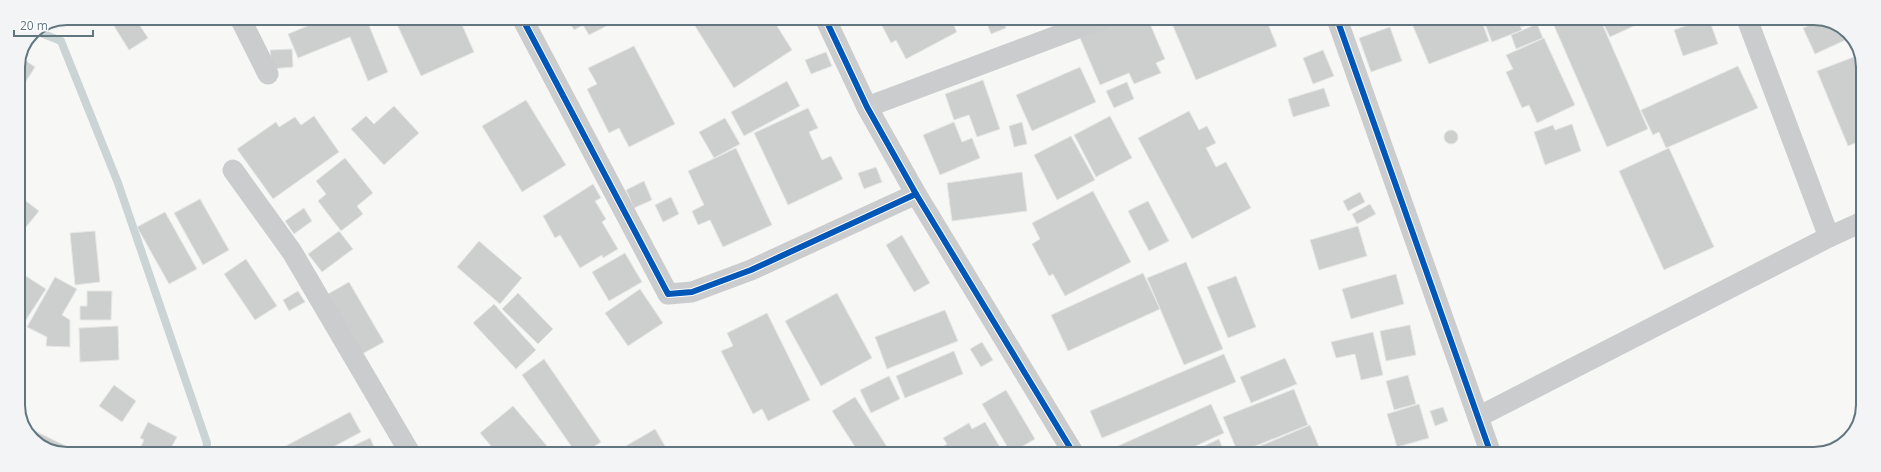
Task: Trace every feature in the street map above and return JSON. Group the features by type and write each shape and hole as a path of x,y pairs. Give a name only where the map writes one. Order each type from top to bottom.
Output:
{"street":[{"path":"244,25 268,74"},
{"path":"526,25 668,294 692,292 751,270 916,194"},
{"path":"828,25 867,107 916,194 1070,447"},
{"path":"867,107 1086,25"},
{"path":"1339,25 1489,447"},
{"path":"1749,25 1829,237"},
{"path":"233,170 292,252 406,447"},
{"path":"1478,417 1829,237 1856,225"}],"building":[{"path":"113,25 140,25 148,38 129,50"},
{"path":"310,25 369,25 388,72 368,81 350,37 298,58 288,34"},
{"path":"397,25 462,25 474,52 421,76"},
{"path":"571,25 583,25 574,30"},
{"path":"583,25 608,25 589,35"},
{"path":"694,25 776,25 792,50 734,88"},
{"path":"882,25 954,25 957,32 906,59 896,40 891,43"},
{"path":"988,25 1005,25 1006,28 991,34"},
{"path":"1110,25 1151,25 1165,59 1156,63 1161,73 1134,84 1129,73 1100,85 1080,38"},
{"path":"1173,25 1268,25 1277,46 1196,80"},
{"path":"1413,25 1483,25 1489,41 1429,64"},
{"path":"1485,25 1520,25 1522,30 1492,42"},
{"path":"1537,25 1543,38 1516,49 1511,35"},
{"path":"1554,25 1603,25 1648,129 1607,147"},
{"path":"1604,25 1636,25 1610,37"},
{"path":"1688,25 1711,25 1718,44 1683,56 1674,30"},
{"path":"1814,25 1830,28 1846,40 1815,54 1803,28"},
{"path":"1390,27 1402,61 1371,72 1359,38"},
{"path":"1544,38 1575,105 1537,123 1529,105 1522,108 1506,72 1513,69 1506,55"},
{"path":"634,46 675,124 629,147 619,128 609,133 587,89 597,84 588,68"},
{"path":"292,49 293,67 272,69 270,50"},
{"path":"1323,50 1334,76 1313,84 1303,58"},
{"path":"826,52 832,66 811,74 805,60"},
{"path":"1854,57 1856,64 1856,143 1848,146 1817,71"},
{"path":"26,61 35,67 25,83"},
{"path":"1738,66 1758,108 1666,148 1659,132 1653,135 1641,110"},
{"path":"1080,67 1096,102 1032,131 1016,95"},
{"path":"983,80 1000,129 977,137 969,115 954,120 945,94"},
{"path":"787,81 800,106 744,136 731,112"},
{"path":"1127,82 1134,99 1114,108 1106,91"},
{"path":"1324,88 1330,106 1293,117 1288,99"},
{"path":"526,100 566,165 522,192 482,126"},
{"path":"394,106 419,133 384,165 351,129 366,116 374,124"},
{"path":"808,108 818,128 809,132 822,160 831,156 843,179 788,205 754,133"},
{"path":"1189,111 1199,130 1207,126 1216,143 1206,148 1216,167 1226,162 1251,208 1192,239 1138,138"},
{"path":"314,116 339,152 273,199 237,149 276,122 279,127 295,117 301,125"},
{"path":"1110,116 1132,158 1096,177 1074,135"},
{"path":"725,118 740,144 714,158 699,132"},
{"path":"954,122 962,142 972,138 980,158 940,175 923,135"},
{"path":"1022,122 1027,144 1014,147 1009,126"},
{"path":"1572,124 1581,151 1545,165 1534,132 1553,125 1555,130"},
{"path":"1448,130 1454,130 1458,134 1458,140 1454,144 1448,144 1444,140 1444,134"},
{"path":"1071,136 1095,180 1057,200 1034,155"},
{"path":"736,148 772,225 723,247 710,220 698,225 692,211 704,205 688,171"},
{"path":"1669,148 1714,247 1664,270 1619,171"},
{"path":"345,158 373,193 357,206 363,214 341,231 318,201 326,194 316,181"},
{"path":"876,167 882,182 864,189 858,173"},
{"path":"1022,172 1027,211 952,221 947,183"},
{"path":"644,181 652,200 634,208 626,190"},
{"path":"593,184 601,198 595,201 606,219 602,222 618,249 603,258 602,255 580,268 560,235 555,238 543,216"},
{"path":"1093,191 1131,262 1065,296 1053,274 1049,276 1032,244 1040,239 1032,223"},
{"path":"1360,192 1365,202 1348,211 1343,201"},
{"path":"671,197 679,214 663,222 655,205"},
{"path":"200,199 229,250 203,265 174,213"},
{"path":"25,200 39,211 25,228"},
{"path":"1148,201 1169,241 1149,251 1128,211"},
{"path":"1370,204 1376,214 1357,224 1352,214"},
{"path":"304,208 312,221 294,234 285,221"},
{"path":"165,212 197,269 169,284 137,227"},
{"path":"1358,226 1367,256 1319,270 1310,240"},
{"path":"95,231 100,282 75,285 70,233"},
{"path":"339,231 353,249 322,272 308,254"},
{"path":"902,235 930,283 914,292 886,245"},
{"path":"479,241 522,278 500,304 457,267"},
{"path":"625,253 642,282 609,301 592,272"},
{"path":"246,259 277,306 255,320 224,274"},
{"path":"1186,262 1223,349 1184,365 1147,278"},
{"path":"1143,273 1160,309 1068,351 1051,315"},
{"path":"1396,274 1404,304 1351,319 1342,289"},
{"path":"25,276 46,289 25,321"},
{"path":"1236,276 1256,327 1228,338 1207,287"},
{"path":"55,277 77,289 62,315 70,320 70,347 46,346 47,337 27,327"},
{"path":"349,282 384,342 362,354 328,294"},
{"path":"640,289 663,323 628,346 605,313"},
{"path":"87,291 112,291 111,320 80,320 80,306 87,306"},
{"path":"298,291 305,302 289,311 283,300"},
{"path":"518,293 553,329 538,344 502,309"},
{"path":"837,293 872,358 821,386 785,321"},
{"path":"494,304 536,350 516,369 473,323"},
{"path":"945,310 958,341 887,369 875,337"},
{"path":"767,313 810,400 768,421 762,409 753,414 721,351 733,346 727,333"},
{"path":"1410,325 1416,355 1386,361 1380,331"},
{"path":"118,326 119,360 80,362 79,328"},
{"path":"1373,332 1383,375 1361,380 1355,354 1336,358 1331,342"},
{"path":"982,342 993,360 981,367 970,349"},
{"path":"954,351 963,374 905,398 896,376"},
{"path":"1224,354 1236,382 1102,438 1090,411"},
{"path":"1285,358 1297,384 1251,403 1240,377"},
{"path":"544,359 601,442 593,447 572,447 522,375"},
{"path":"1408,375 1416,404 1394,410 1386,381"},
{"path":"889,376 900,399 871,413 860,390"},
{"path":"114,385 136,401 122,422 99,406"},
{"path":"1294,389 1308,425 1253,447 1236,447 1223,417"},
{"path":"1006,390 1035,439 1021,447 1007,447 982,404"},
{"path":"855,397 887,447 855,447 832,411"},
{"path":"1211,404 1224,433 1193,447 1118,446"},
{"path":"1419,404 1429,438 1397,447 1387,414"},
{"path":"513,406 548,447 492,447 480,433"},
{"path":"1443,407 1448,421 1435,426 1430,411"},
{"path":"350,412 361,432 333,447 284,447"},
{"path":"148,422 177,437 171,447 141,447 144,440 140,438"},
{"path":"985,422 1000,447 942,447 947,444 943,438 969,423 972,429"},
{"path":"1310,425 1319,447 1258,447"},
{"path":"655,429 666,447 624,447"},
{"path":"33,430 68,447 51,444"},
{"path":"370,438 374,447 350,447"},
{"path":"1219,439 1222,447 1202,447"}],"waterway":[{"path":"42,33 61,41 118,183 207,443 207,447"}],"cycle path":[{"path":"526,25 668,294 692,292 751,270 916,194"},
{"path":"828,25 867,107 916,194 1070,447"},
{"path":"1339,25 1489,447"}]}
